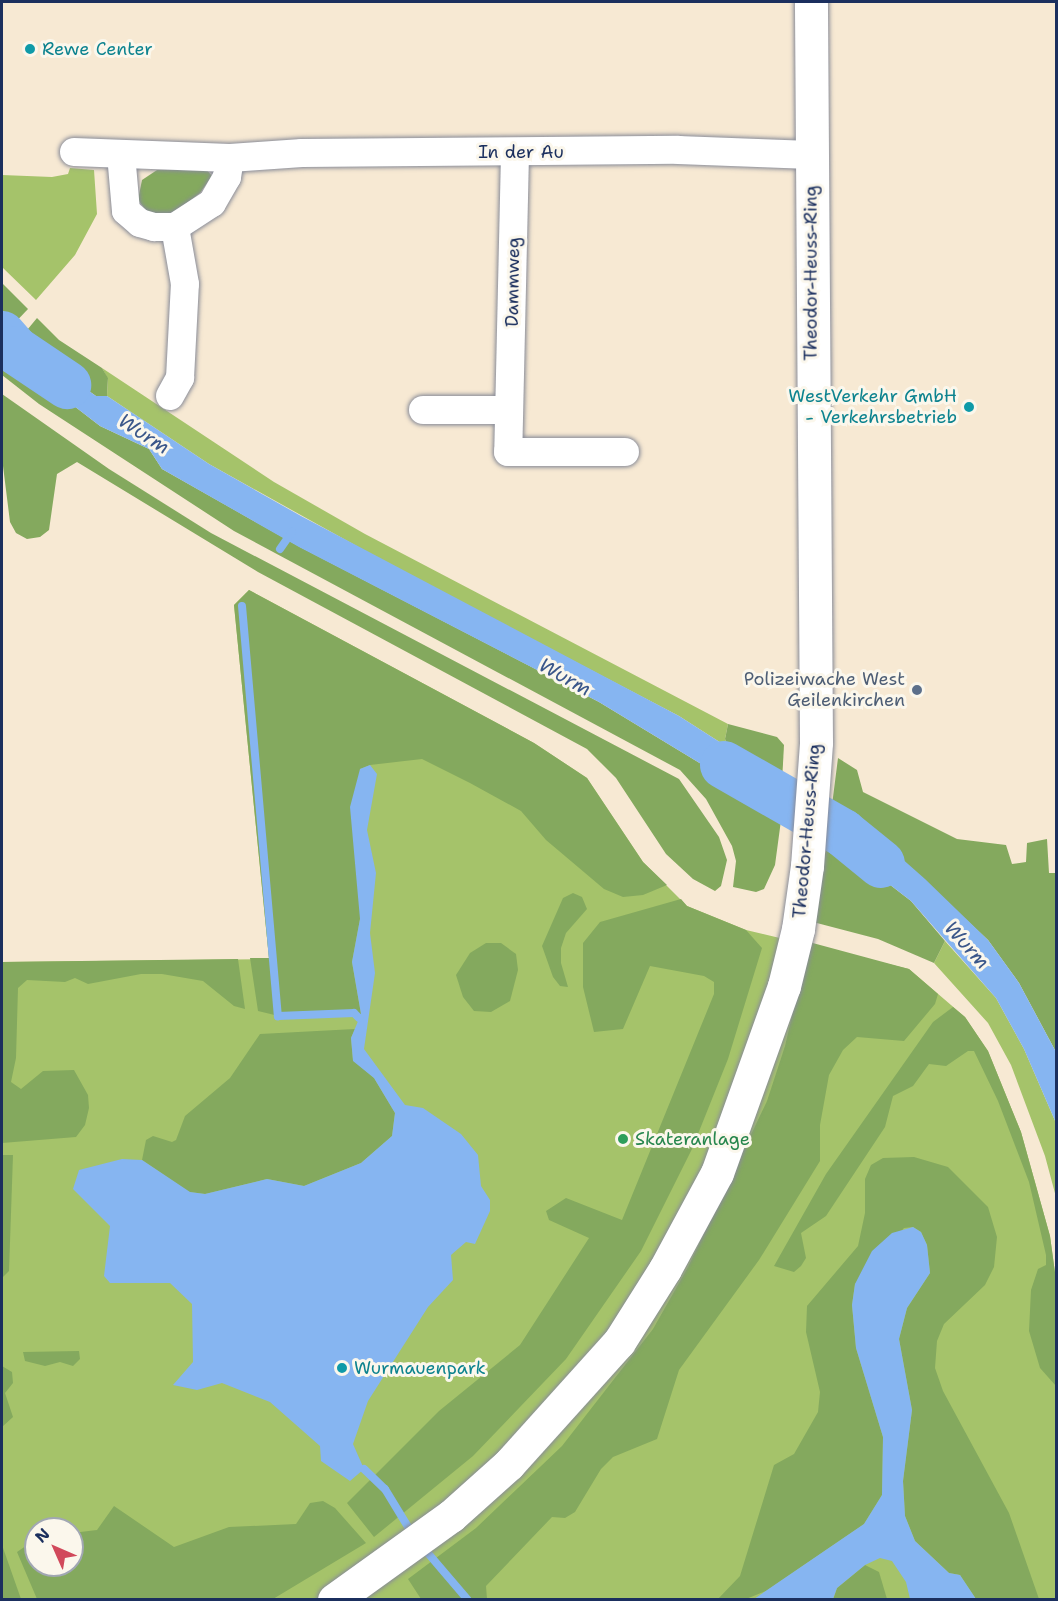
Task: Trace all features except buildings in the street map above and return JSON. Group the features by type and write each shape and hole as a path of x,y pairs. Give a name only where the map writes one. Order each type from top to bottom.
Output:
{"main road":[{"name":"Theodor-Heuss-Ring","path":"334,1599 451,1516 501,1471 561,1410 619,1342 665,1269 717,1173 784,986 798,929 807,866 816,733 812,640 811,2"}],"street":[{"name":"In der Au","path":"74,152 230,158 302,153 515,154 678,150 811,155"},
{"path":"121,154 126,211 140,223 175,227 212,203 227,177 230,158"},
{"name":"Dammweg","path":"515,154 514,295 508,452 625,452"},
{"path":"170,396 180,378 184,284 175,227"},
{"path":"423,410 508,410"}],"green space":[{"path":"70,168 94,170 97,214 75,255 36,300 2,267 2,175 52,177 68,174"},
{"path":"206,169 212,176 200,193 178,210 167,214 148,213 138,200 142,180 157,170"},
{"path":"2,283 28,309 9,329 2,322"},
{"path":"37,318 59,340 102,368 108,378 107,396 96,396 18,341"},
{"path":"8,355 100,426 149,449 162,469 300,547 599,702 782,813 775,865 764,889 756,892 733,887 736,861 732,846 706,799 680,770 234,531 39,404 2,375 2,361"},
{"path":"102,368 274,482 365,534 728,724 725,739 729,748 679,716 405,573 209,464 107,396 108,379"},
{"path":"2,394 109,469 211,533 679,779 719,837 727,860 721,886 715,891 693,879 666,854 616,778 587,749 258,572 77,462 57,474 49,530 40,537 27,539 16,533 10,522 2,458"},
{"path":"249,590 534,743 587,778 643,862 687,906 746,930 909,969 965,1017 988,1051 1021,1132 1050,1236 1056,1280 1056,1599 2,1599 2,962 269,959 234,605"},
{"path":"249,590 534,743 587,778 643,862 667,885 643,895 623,897 604,889 546,840 521,811 470,783 422,759 370,765 360,769 360,919 352,962 361,1014 287,1018 258,1011 250,958 269,958 234,605"},
{"path":"728,724 777,737 784,745 782,782 729,748 725,739"},
{"path":"838,758 857,770 863,792 957,839 1006,845 1012,864 1026,862 1027,843 1047,839 1049,873 1056,873 1056,1052 1019,983 988,940 882,841 832,805"},
{"path":"828,837 911,901 945,941 934,963 878,939 813,922"},
{"path":"573,893 582,897 587,909 566,933 561,948 561,963 568,987 560,986 553,977 542,946 563,898"},
{"path":"681,899 687,906 746,930 762,948 728,1059 692,1149 641,1251 566,1359 473,1456 374,1537 347,1503 439,1411 520,1345 589,1238 549,1220 546,1211 566,1198 622,1220 714,994 714,982 704,976 650,966 623,1029 594,1032 583,987 583,943 600,922"},
{"path":"945,941 996,998 1024,1049 1056,1123 1056,1197 1045,1156 1011,1065 988,1023 934,963"},
{"path":"809,942 909,969 938,994 935,1004 904,1041 857,1037 843,1050 829,1075 820,1125 820,1161 759,1260 679,1370 657,1439 613,1457 601,1469 575,1512 565,1518 552,1517 486,1586 487,1599 421,1599 408,1579 476,1528 562,1446 653,1329 688,1267 767,1101 785,1046"},
{"path":"486,943 501,943 516,954 518,970 510,1001 491,1012 474,1011 463,997 456,975 470,953"},
{"path":"238,959 245,1009 234,1006 203,981 162,974 141,974 88,984 75,978 65,982 27,980 18,988 16,1058 11,1082 21,1089 43,1071 74,1070 88,1095 89,1108 85,1125 76,1137 2,1143 2,962"},
{"path":"953,1007 965,1017 988,1051 1021,1132 1050,1236 1056,1280 1056,1386 1040,1368 1029,1331 1031,1290 1038,1269 1046,1265 1046,1255 1029,1182 998,1101 974,1051 968,1051 946,1066 929,1064 913,1086 893,1096 885,1127 826,1216 801,1233 806,1258 801,1266 794,1272 774,1266 826,1174 933,1022"},
{"path":"355,1029 351,1038 353,1060 374,1078 395,1113 392,1136 361,1163 304,1186 267,1179 205,1194 189,1192 142,1160 146,1140 153,1136 172,1142 176,1140 185,1116 230,1078 260,1034"},
{"path":"2,1155 13,1155 9,1271 2,1278"},
{"path":"914,1157 948,1167 988,1207 997,1237 994,1267 985,1285 944,1324 937,1341 935,1368 943,1391 1009,1513 1039,1599 976,1599 960,1575 949,1573 915,1541 905,1516 903,1481 912,1410 899,1339 907,1308 930,1273 927,1245 921,1232 913,1227 904,1228 855,1284 852,1305 856,1348 883,1437 882,1495 864,1524 766,1591 746,1599 717,1600 740,1576 774,1465 794,1454 818,1412 820,1392 806,1332 807,1306 858,1246 865,1213 865,1179 871,1165 883,1158"},
{"path":"79,1351 80,1359 73,1366 60,1362 45,1366 25,1361 23,1352"},
{"path":"2,1366 12,1372 13,1383 5,1393 13,1417 2,1427"},
{"path":"323,1501 335,1508 366,1543 273,1599 37,1599 28,1577 84,1577 84,1532 97,1530 114,1506 174,1547 229,1527 296,1524 310,1503"},
{"path":"2,1545 21,1599 2,1599"},
{"path":"24,1547 24,1568 17,1552"},
{"path":"865,1565 879,1572 887,1599 833,1600 837,1588"}],"water":[{"path":"18,341 96,396 107,396 209,464 301,516 679,716 782,782 782,813 599,702 299,547 162,469 149,449 100,426 8,355"},
{"path":"370,765 377,774 367,830 376,873 370,933 375,973 364,1049 405,1105 423,1108 461,1134 478,1155 481,1186 490,1200 490,1211 475,1244 466,1242 451,1255 453,1280 428,1307 368,1401 353,1444 364,1469 350,1481 321,1461 320,1446 270,1402 222,1383 197,1390 173,1385 193,1362 192,1304 170,1283 110,1283 104,1276 110,1226 73,1189 79,1170 122,1159 142,1160 190,1192 205,1194 267,1179 304,1186 361,1163 392,1136 395,1113 374,1078 353,1061 351,1038 361,1014 352,962 360,919 350,807 360,769"},
{"path":"832,805 882,841 925,879 988,940 1019,983 1056,1052 1056,1123 1024,1049 996,998 911,901 828,837"},
{"path":"913,1227 921,1232 927,1245 930,1273 907,1308 899,1339 912,1410 903,1481 905,1516 915,1541 949,1573 960,1575 976,1599 910,1599 906,1582 892,1561 880,1558 865,1565 837,1588 833,1599 754,1599 864,1524 882,1495 883,1437 856,1348 852,1305 855,1284 872,1251 892,1233"}],"waterway":[{"name":"Wurm","path":"2,335 15,350 67,385"},
{"path":"280,549 292,532"},
{"path":"242,606 278,1016 354,1013 359,1018"},
{"name":"Wurm","path":"724,765 843,833 881,864"},
{"path":"364,1469 385,1489 413,1535"},
{"path":"421,1545 468,1600"}],"place":[{"name":"Rewe Center","path":"30,49"},
{"name":"WestVerkehr GmbH - Verkehrsbetrieb","path":"969,407"},
{"name":"Polizeiwache West Geilenkirchen","path":"917,690"},
{"name":"Skateranlage","path":"623,1139"},
{"name":"Wurmauenpark","path":"342,1368"}]}
